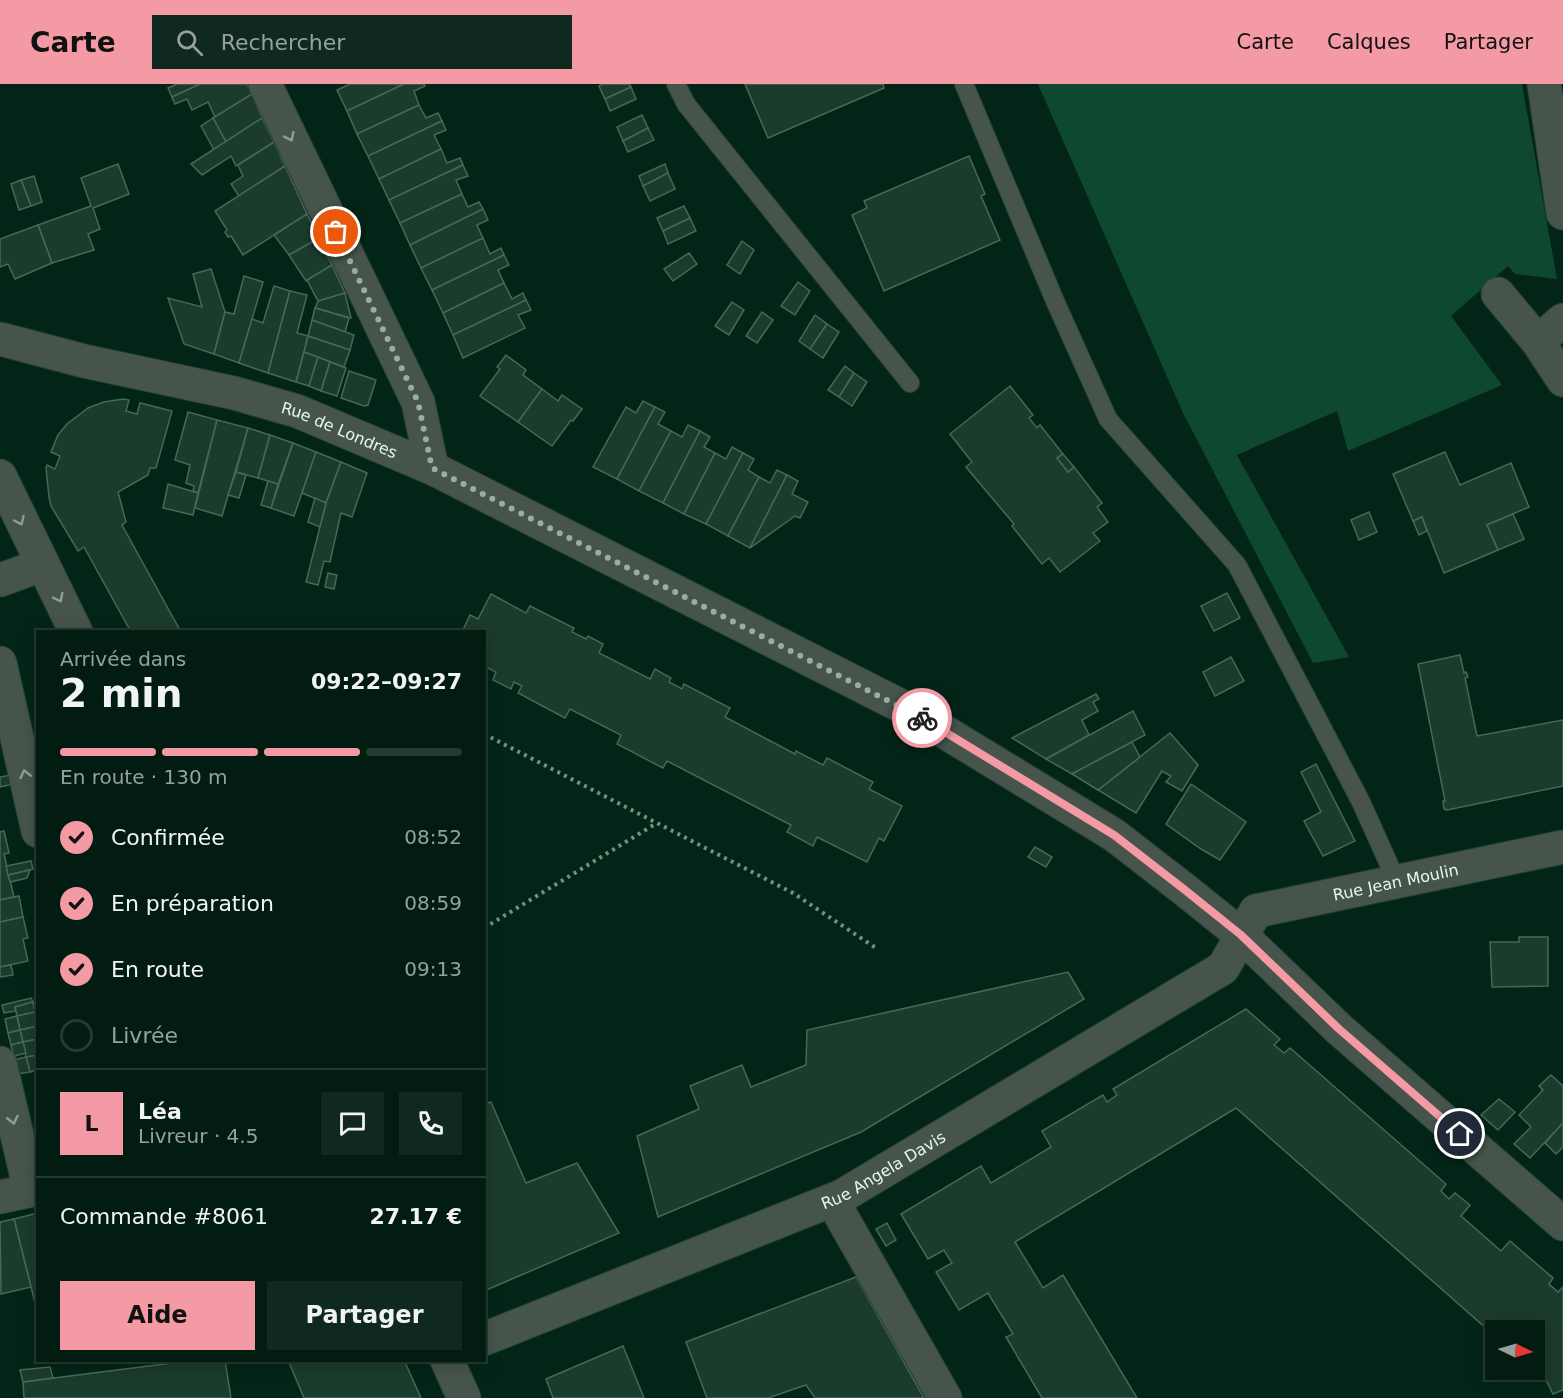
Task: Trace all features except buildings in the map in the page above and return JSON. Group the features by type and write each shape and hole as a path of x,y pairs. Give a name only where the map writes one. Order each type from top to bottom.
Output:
{"street":[{"path":"265,84 418,402 432,468"},
{"path":"1544,84 1563,213"},
{"path":"1498,294 1538,342 1563,380"},
{"path":"1538,342 1563,320"},
{"name":"Rue de Londres","path":"0,339 84,361 234,393 297,411 432,468 907,709 1114,835 1241,935 1339,1029 1563,1224"},
{"path":"0,477 74,630"},
{"path":"0,580 42,565"},
{"path":"0,663 36,822"},
{"name":"Rue Jean Moulin","path":"1241,935 1256,911 1563,847"},
{"name":"Rue Angela Davis","path":"486,1338 832,1200 1223,968 1241,935"},
{"path":"0,1063 22,1192"},
{"path":"832,1200 945,1398"},
{"path":"448,1362 464,1398"}],"lane":[{"path":"676,84 686,104 910,382"},
{"path":"964,84 1055,301 1108,419 1237,565 1361,802 1396,880"}],"path":[{"path":"486,735 793,893 876,948"},
{"path":"486,927 658,823"}],"green space":[{"path":"1038,84 1522,84 1557,279 1515,274 1508,266 1451,316 1502,385 1348,451 1337,411 1237,455 1349,657 1313,663 1183,413"}],"way so far":[{"path":"336,232 418,402 432,468 922,718"}],"route":[{"path":"922,718 1114,835 1241,935 1339,1029 1460,1134"}]}
